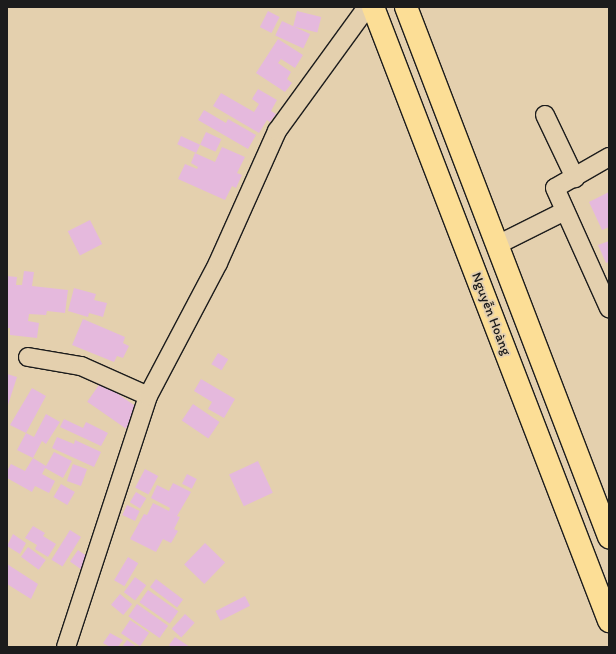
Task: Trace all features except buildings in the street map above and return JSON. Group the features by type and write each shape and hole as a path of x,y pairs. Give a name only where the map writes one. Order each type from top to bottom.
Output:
{"highway":[{"name":"Nguyễn Hoàng","path":"373,7 609,621"},
{"path":"406,7 609,537"}],"street":[{"path":"66,647 148,396 218,263 277,131 367,7"},
{"path":"545,116 575,178"},
{"path":"609,157 575,178 555,188 609,308"},
{"path":"497,245 565,211"},
{"path":"28,357 81,366 148,396"}]}
